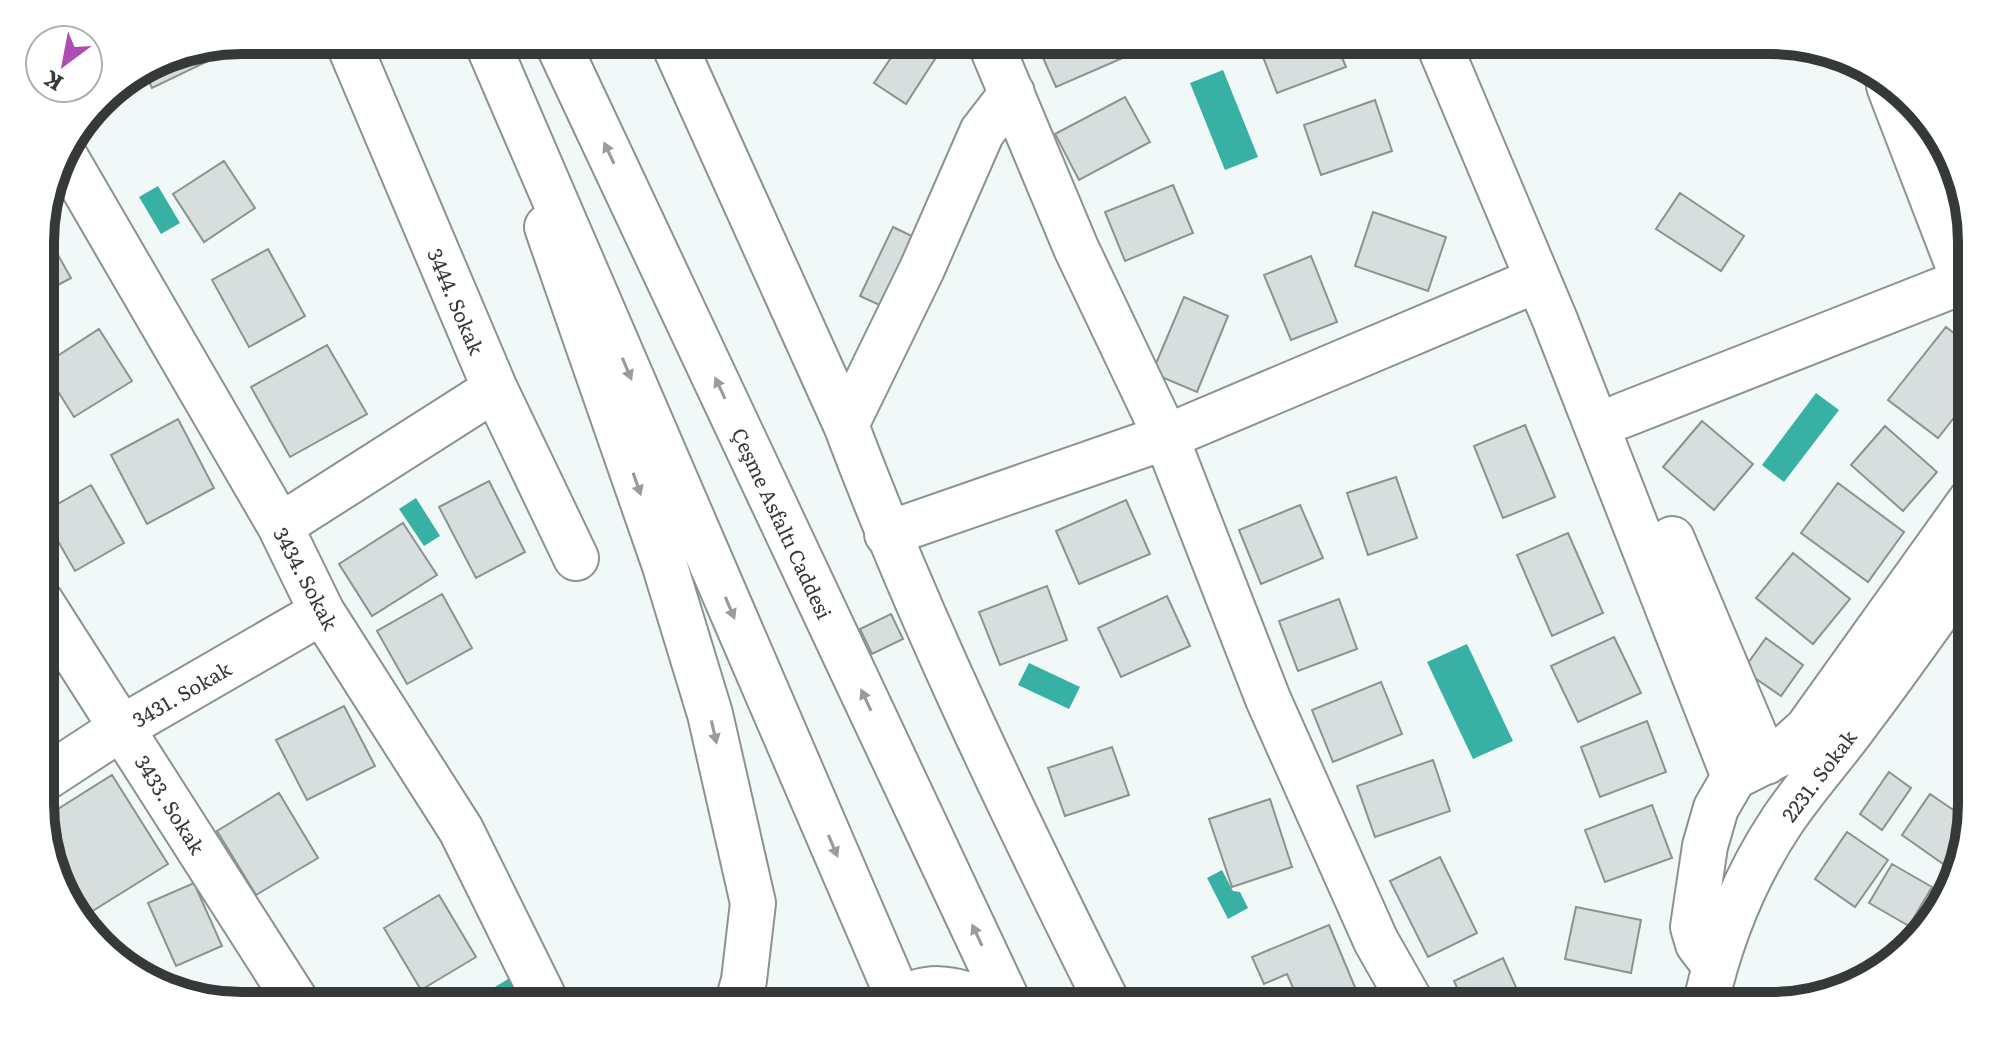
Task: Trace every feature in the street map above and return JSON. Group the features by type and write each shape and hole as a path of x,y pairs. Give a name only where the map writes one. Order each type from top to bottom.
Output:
{"main road":[{"name":"3444. Sokak","path":"353,54 495,389 576,558"},
{"path":"489,54 664,563 710,714 753,903 741,992"},
{"path":"490,54 890,992"},
{"name":"Çeşme Asfaltı Caddesi","path":"563,54 1003,992"},
{"path":"678,54 846,425 887,534 1043,874 1102,992"},
{"path":"995,54 1076,248 1166,437 1268,699 1376,941 1405,992"},
{"path":"1443,54 1537,280 1750,770"},
{"path":"846,425 922,269 982,132 1012,93"},
{"path":"1896,103 1958,261"},
{"name":"3434. Sokak","path":"70,165 280,526 322,612 461,830 541,992"},
{"path":"887,534 1166,437 1537,280"},
{"path":"1621,416 1958,290"},
{"path":"1555,320 1570,322 1583,329 1591,340 1750,770"},
{"path":"280,526 495,389"},
{"path":"1710,986 1693,927 1710,826 1716,808 1750,770 1790,746 1807,729 1958,518"},
{"name":"2231. Sokak","path":"1710,986 1733,909 1758,859 1783,819 1958,584"},
{"name":"3431. Sokak","path":"54,772 123,727 322,612"},
{"name":"3433. Sokak","path":"54,622 290,992"},
{"path":"918,992 928,987 957,992"}],"water":[{"path":"1223,70 1258,157 1225,170 1190,83"},
{"path":"158,186 180,223 161,234 139,197"},
{"path":"1816,393 1839,410 1784,482 1762,465"},
{"path":"416,498 440,536 424,546 399,509"},
{"path":"1467,644 1513,741 1473,759 1427,662"},
{"path":"1029,663 1080,687 1069,709 1018,685"},
{"path":"1222,870 1233,891 1240,892 1248,908 1228,919 1207,878"},
{"path":"511,977 520,992 498,992 495,987"}],"building":[{"path":"894,54 938,54 906,104 874,83"},
{"path":"1041,54 1124,54 1125,57 1056,87"},
{"path":"1262,54 1341,54 1346,67 1277,93"},
{"path":"204,58 206,62 152,88 148,79 181,64"},
{"path":"1125,97 1150,142 1079,180 1055,134"},
{"path":"1375,100 1392,151 1321,175 1304,125"},
{"path":"224,161 255,208 204,242 173,194"},
{"path":"1173,185 1193,233 1125,261 1105,212"},
{"path":"1680,193 1744,236 1721,271 1656,229"},
{"path":"1373,212 1446,237 1428,291 1355,266"},
{"path":"893,227 920,240 888,309 860,296"},
{"path":"54,248 71,278 54,287"},
{"path":"268,249 305,316 249,347 212,280"},
{"path":"1311,256 1337,322 1291,340 1264,275"},
{"path":"1184,297 1228,316 1197,392 1152,373"},
{"path":"1946,327 1958,336 1958,413 1938,438 1888,400"},
{"path":"99,329 132,381 74,417 54,385 54,358"},
{"path":"327,345 367,414 290,457 251,387"},
{"path":"178,419 214,488 147,524 111,455"},
{"path":"1702,421 1753,464 1714,510 1663,467"},
{"path":"1525,425 1555,497 1503,518 1474,446"},
{"path":"1885,426 1937,472 1903,511 1851,465"},
{"path":"1396,477 1417,538 1368,555 1347,493"},
{"path":"489,481 525,552 476,578 439,507"},
{"path":"1838,483 1904,532 1868,582 1801,533"},
{"path":"91,485 124,543 75,571 54,534 54,506"},
{"path":"1126,500 1150,554 1079,584 1056,531"},
{"path":"1300,505 1323,558 1261,584 1239,530"},
{"path":"403,523 437,575 372,616 339,564"},
{"path":"1568,533 1603,613 1552,636 1517,555"},
{"path":"1793,553 1850,599 1813,644 1756,598"},
{"path":"1047,586 1067,640 1000,665 979,612"},
{"path":"442,594 472,648 407,684 377,631"},
{"path":"1167,596 1190,646 1121,677 1098,628"},
{"path":"1339,599 1357,649 1298,671 1279,621"},
{"path":"891,614 903,639 872,654 860,629"},
{"path":"1614,637 1641,693 1578,722 1551,666"},
{"path":"1766,638 1803,665 1781,696 1743,670"},
{"path":"1381,682 1402,734 1333,762 1312,710"},
{"path":"344,706 375,766 307,800 276,740"},
{"path":"1647,721 1666,772 1600,797 1581,747"},
{"path":"1112,747 1129,795 1065,816 1048,768"},
{"path":"1433,760 1450,811 1375,837 1357,786"},
{"path":"1889,772 1911,788 1882,830 1860,814"},
{"path":"112,775 168,864 89,913 68,876 60,853 55,811"},
{"path":"279,793 318,858 256,895 217,831"},
{"path":"1930,794 1957,813 1947,867 1902,835"},
{"path":"1270,799 1292,867 1232,887 1209,819"},
{"path":"1652,805 1672,858 1605,882 1585,830"},
{"path":"1847,832 1888,860 1855,907 1815,879"},
{"path":"1440,857 1477,933 1428,957 1390,881"},
{"path":"1892,864 1932,887 1909,926 1869,903"},
{"path":"194,883 222,946 176,966 148,903"},
{"path":"439,895 476,957 421,990 384,928"},
{"path":"1576,907 1641,920 1631,973 1565,959"},
{"path":"1329,925 1357,992 1295,992 1287,974 1264,984 1252,957"},
{"path":"1503,958 1518,992 1459,992 1454,981"}]}
